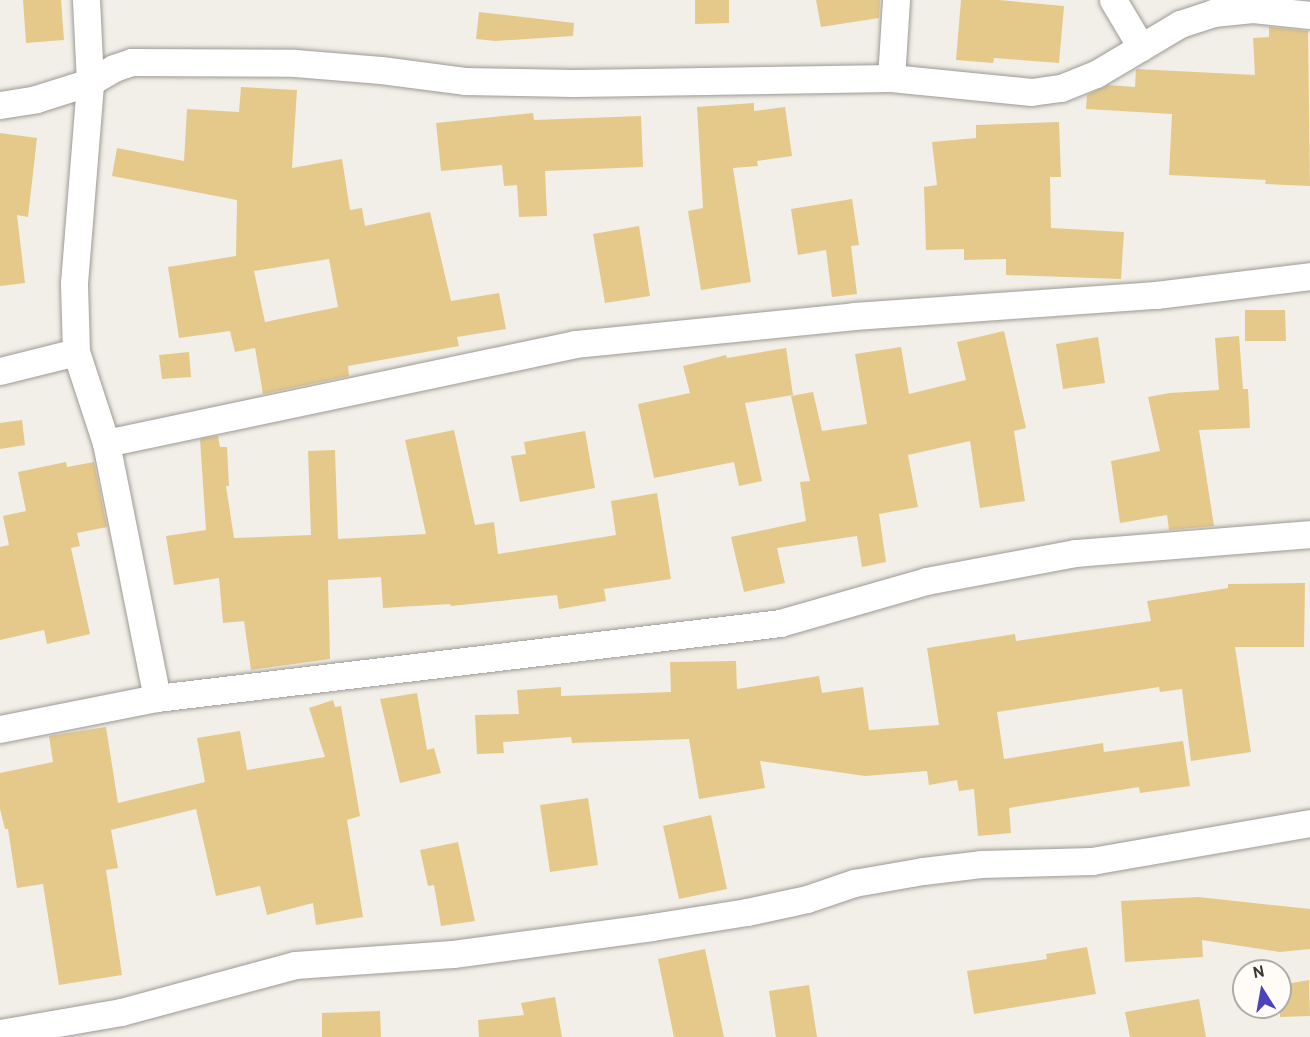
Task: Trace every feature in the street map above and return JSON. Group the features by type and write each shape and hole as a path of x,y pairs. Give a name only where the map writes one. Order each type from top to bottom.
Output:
{"street":[{"path":"86,0 90,82 74,283 76,352 106,443 157,698"},
{"path":"891,78 896,0"},
{"path":"1113,0 1141,47"},
{"path":"0,105 36,99 90,82 114,68 131,62 294,63 381,70 464,81 573,83 891,78 1031,92 1061,88 1096,74 1180,24 1213,13 1253,9 1310,15"},
{"path":"106,443 575,344 854,316 1156,295 1310,276"},
{"path":"0,371 76,352"},
{"path":"0,729 157,698 780,623 926,581 1075,554 1310,534"},
{"path":"0,1033 122,1012 295,965 453,954 631,930 747,912 807,899 854,883 924,871 981,864 1092,861 1310,823"}],"building":[{"path":"23,0 61,0 64,40 26,43"},
{"path":"695,0 729,0 729,23 695,24"},
{"path":"816,0 880,0 879,18 821,27"},
{"path":"961,0 998,0 1064,6 1059,63 994,58 993,63 956,60"},
{"path":"479,12 574,23 573,36 495,41 476,39"},
{"path":"1269,27 1308,31 1310,186 1265,184 1266,180 1169,175 1172,114 1086,109 1087,95 1108,85 1135,87 1136,69 1255,75 1253,38 1269,37"},
{"path":"241,87 297,90 292,168 342,159 350,210 362,208 365,226 430,212 451,301 499,293 506,329 457,337 459,346 348,366 349,376 263,394 255,348 235,352 230,331 179,338 168,267 236,256 237,200 112,176 117,148 184,161 187,109 239,112","holes":["329,259 338,307 265,322 254,271"]},
{"path":"754,103 754,111 785,107 792,156 757,161 758,166 733,168 751,282 701,290 688,211 703,208 697,107"},
{"path":"533,113 534,120 641,116 643,167 545,171 547,216 519,217 517,185 504,186 502,165 441,171 436,123"},
{"path":"1059,122 1061,177 1050,177 1051,228 1124,232 1121,279 1006,275 1006,259 964,260 964,249 926,250 924,187 937,185 932,142 976,138 976,125"},
{"path":"0,133 37,138 28,217 17,215 25,283 0,286"},
{"path":"852,199 859,245 851,246 857,294 832,297 826,250 798,255 791,209"},
{"path":"639,226 650,296 605,303 593,234"},
{"path":"1245,310 1285,310 1286,341 1245,341"},
{"path":"1004,331 1026,428 1014,431 1025,501 980,508 970,441 908,455 918,507 879,514 886,562 862,567 857,536 777,548 785,583 744,592 731,537 806,521 800,482 810,481 791,396 813,392 822,431 867,424 855,354 901,347 909,394 966,380 957,342"},
{"path":"1239,336 1243,389 1248,389 1250,428 1199,430 1214,526 1169,530 1167,515 1120,523 1111,461 1160,451 1148,397 1170,393 1219,390 1215,338"},
{"path":"1098,337 1105,383 1063,389 1056,344"},
{"path":"786,348 793,395 745,403 762,481 739,486 734,462 654,478 638,404 690,393 683,366 726,355 727,358"},
{"path":"189,352 191,377 162,379 159,355"},
{"path":"22,420 25,445 0,449 0,423"},
{"path":"454,430 475,525 494,522 498,554 616,535 611,501 657,493 671,579 604,589 606,601 559,609 557,595 451,606 450,604 383,608 381,577 328,580 330,659 251,670 244,621 223,623 219,578 174,585 166,536 206,530 200,439 218,436 220,447 227,447 229,486 226,486 234,538 311,535 308,451 335,450 338,539 426,534 405,440"},
{"path":"585,431 595,488 520,502 511,456 526,454 524,442"},
{"path":"66,462 67,467 94,462 107,527 77,533 80,546 71,548 90,634 47,644 44,630 0,640 0,547 9,545 3,516 26,511 18,472"},
{"path":"1305,583 1304,647 1235,647 1251,752 1191,761 1182,689 1160,692 1159,687 997,712 1004,759 1103,743 1104,752 1183,741 1190,786 1140,793 1139,787 1009,808 1011,833 978,836 974,789 959,791 957,780 929,785 927,771 865,776 760,761 765,788 699,799 689,739 572,743 571,737 503,742 504,753 477,754 475,715 519,714 517,690 561,687 561,696 671,692 670,662 736,661 737,689 819,676 822,693 863,687 869,730 939,725 927,648 1015,634 1016,641 1151,621 1147,601 1228,588 1228,584"},
{"path":"417,693 427,750 434,748 441,773 400,783 380,699"},
{"path":"333,700 335,707 341,706 360,816 347,820 363,917 316,925 313,903 267,915 260,886 216,896 196,809 111,830 118,868 106,870 122,975 59,985 43,884 17,888 8,829 5,829 0,809 0,773 53,762 49,736 106,727 118,803 205,782 197,738 240,731 247,770 325,757 309,708"},
{"path":"588,798 598,865 550,872 540,805"},
{"path":"711,815 727,889 679,899 663,826"},
{"path":"458,842 475,921 441,926 434,885 428,886 420,850"},
{"path":"1198,897 1310,909 1310,949 1280,952 1202,940 1203,957 1125,962 1121,901"},
{"path":"1087,947 1096,994 974,1014 967,971 1047,959 1046,954"},
{"path":"705,949 724,1037 674,1037 658,959"},
{"path":"1309,980 1310,1016 1292,1017 1292,983"},
{"path":"809,985 817,1037 776,1037 769,991"},
{"path":"555,997 562,1037 479,1037 478,1020 524,1015 521,1003"},
{"path":"1199,999 1206,1037 1130,1037 1125,1012"},
{"path":"380,1011 381,1037 322,1037 322,1013"}]}
